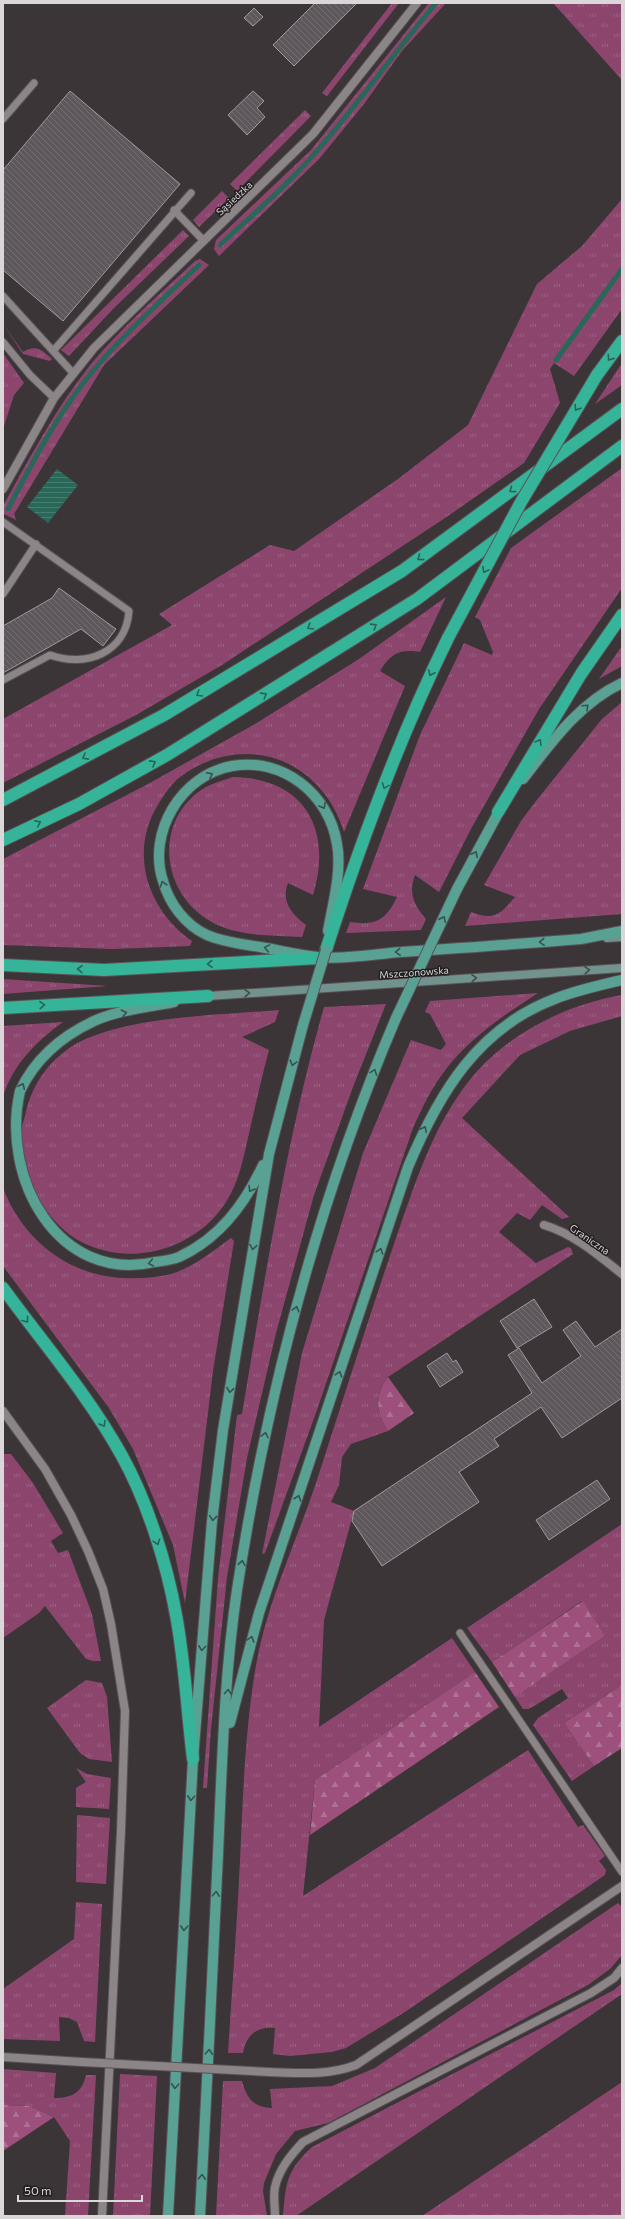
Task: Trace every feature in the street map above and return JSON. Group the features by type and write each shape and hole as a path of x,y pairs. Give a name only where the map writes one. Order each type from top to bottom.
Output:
{"highway":[{"path":"3,965 104,970 322,954 339,894 417,703 448,638 521,502 598,375 622,341"},
{"path":"3,800 164,716 402,571 622,409"},
{"path":"3,840 79,804 167,755 417,599 622,446"},
{"path":"498,812 581,674 622,615"},
{"path":"3,1008 208,996"},
{"path":"3,1288 96,1413 122,1456 137,1488 159,1549 176,1614 193,1759"}],"main road":[{"path":"200,2216 222,1759 237,1592 263,1441 284,1352 330,1194 360,1108 396,1018 457,888 498,812 567,725 588,704 605,691 622,683"},
{"path":"339,894 338,846 333,825 319,800 307,786 286,772 248,765 230,766 214,772 196,782 186,791 166,820 159,852 160,873 165,890 175,909 191,924 206,934 226,941 322,954 622,937"},
{"path":"581,939 622,931"},
{"path":"168,2216 193,1759 212,1521 222,1438 269,1154 322,954"},
{"name":"Mszczonowska","path":"208,996 622,968"},
{"path":"222,1759 239,1682 259,1613 408,1167 436,1106 465,1063 501,1029 555,998 582,989 622,980"},
{"path":"208,996 141,1009 95,1020 54,1045 38,1062 25,1080 13,1106 8,1140 13,1173 22,1197 37,1219 58,1240 83,1255 109,1263 147,1264 178,1257 204,1242 223,1226 241,1206 254,1185 269,1154"}],"street":[{"name":"Sąsiedzka","path":"3,489 54,398 73,373 111,330 313,134 417,3"},
{"name":"Graniczna","path":"544,1225 573,1237 622,1274"},
{"path":"3,1412 6,1422 45,1469 71,1515 88,1551 103,1589 111,1624 125,1710 121,1832 102,2216"},
{"path":"3,2057 269,2072 318,2074 339,2072 356,2065 622,1886"},
{"path":"275,2216 275,2188 279,2174 303,2142 590,1993 614,1978 622,1968"}],"lane":[{"path":"3,119 34,83"},
{"path":"54,350 174,210 191,193"},
{"path":"174,210 204,241"},
{"path":"3,296 54,350 73,373"},
{"path":"3,342 30,376 54,398"},
{"path":"3,522 129,611 128,621 109,651 93,658 71,661 50,655 3,680"},
{"path":"3,594 36,544"},
{"path":"460,1633 622,1872"}],"green space":[{"path":"392,3 399,3 327,96 322,93"},
{"path":"429,3 446,3 402,51 364,104 319,159 219,256 214,249 216,240 311,150"},
{"path":"553,3 622,3 622,80"},
{"path":"305,110 311,116 237,191 230,184"},
{"path":"222,191 229,198 199,227 193,220"},
{"path":"622,199 622,309 574,376 554,363 550,369 560,403 524,463 448,516 222,665 136,715 3,783 3,719 172,625 159,614 270,545 294,551 398,479 468,425 537,284 582,246"},
{"path":"183,230 189,236 114,308 69,356 61,350"},
{"path":"200,259 209,265 104,365 14,514 16,520 4,514 3,506 33,451 66,398 91,364 115,337 195,261"},
{"path":"3,324 23,352 35,348 39,349 52,359 50,361 23,354"},
{"path":"3,353 24,383 14,395 3,429"},
{"path":"622,363 622,385 595,404"},
{"path":"622,468 622,588 539,709 472,827 439,892 415,875 412,888 413,898 418,909 426,919 421,930 346,933 350,922 367,923 379,920 389,911 397,897 363,889 420,735 464,643 492,655 493,652 480,620 475,617 511,548"},
{"path":"446,597 420,652 407,651 392,656 380,671 405,686 344,832 333,806 318,786 299,770 277,759 254,754 229,755 204,763 180,777 168,790 159,803 150,821 145,840 144,860 147,878 154,896 164,913 176,928 192,941 190,946 112,949 3,945 3,859 148,784 255,724 359,659"},
{"path":"622,646 622,666 599,679"},
{"path":"622,702 622,914 465,926 471,912 479,915 492,916 501,912 515,897 484,885 521,821 536,801 602,719"},
{"path":"233,777 258,780 279,787 295,798 308,812 315,829 319,849 318,871 313,895 288,883 286,890 289,907 292,912 306,925 302,937 243,933 220,926 210,921 194,909 182,894 174,878 170,860 170,841 174,824 183,807 197,793 206,787"},
{"path":"3,979 107,986 3,994"},
{"path":"538,993 489,1027 466,1047 446,1069 424,1105 413,1128 317,1410 265,1553 262,1554 302,1353 363,1153 411,1040 441,1050 446,1044 430,1014 425,1012 430,1001"},
{"path":"622,995 622,1016 570,1031 520,1055 462,1118 569,1217 562,1219 542,1205 530,1220 517,1213 499,1232 536,1263 568,1247 571,1248 573,1254 388,1377 380,1390 378,1404 381,1418 388,1431 351,1444 342,1457 339,1485 331,1502 354,1511 324,1620 319,1727 452,1638 475,1672 315,1780 303,1896 528,1750 578,1827 583,1825 605,1856 599,1861 606,1870 605,1875 405,2012 346,2048 332,2052 290,2056 273,2054 275,2028 269,2028 258,2030 253,2033 244,2047 243,2053 228,2053 243,1787 249,1714 256,1665 267,1618 316,1483 374,1303 416,1180 434,1139 456,1099 469,1081 500,1050 537,1024 558,1014 579,1006"},
{"path":"386,1004 353,1087 314,1195 276,1333 247,1458 227,1577 211,1729 207,1788 203,1788 218,1578 237,1415 242,1414 277,1209 298,1108 324,1007"},
{"path":"279,1010 275,1022 242,1037 269,1050 238,1176 231,1194 213,1219 197,1233 178,1243 158,1250 138,1253 117,1253 96,1248 76,1239 59,1226 33,1191 24,1169 20,1146 21,1130 32,1094 42,1075 56,1059 74,1045 95,1035 146,1022 174,1018"},
{"path":"63,1022 35,1046 19,1064 7,1085 3,1097 3,1026"},
{"path":"3,1188 25,1227 39,1242 55,1256 74,1266 93,1273 115,1277 137,1278 168,1275 177,1272 205,1257 231,1238 234,1241 213,1371 185,1603 173,1545 133,1449 109,1408 3,1266"},
{"path":"388,1377 414,1413 388,1431 381,1418 378,1404 380,1390"},
{"path":"3,1454 11,1454 33,1483 63,1533 51,1541 58,1553 68,1550 92,1614 101,1661 86,1659 45,1606 39,1613 3,1638"},
{"path":"622,1524 622,1685 564,1723 594,1766 572,1781 533,1725 538,1718 568,1698 562,1689 529,1709 523,1709 515,1697 605,1636 582,1601 492,1662 467,1628"},
{"path":"583,1601 605,1636 515,1697 492,1662"},
{"path":"475,1672 499,1707 310,1835 315,1780"},
{"path":"86,1680 102,1683 107,1697 112,1762 89,1759 80,1753 47,1708"},
{"path":"622,1685 622,1748 594,1766 564,1723"},
{"path":"76,1768 87,1774 111,1778 109,1809 76,1807 76,1788 86,1782"},
{"path":"77,1815 110,1818 106,1884 76,1882"},
{"path":"76,1902 102,1904 95,2042 84,2041 77,2022 69,2018 59,2017 60,2041 3,2039 3,1989 74,1939"},
{"path":"618,1903 622,1907 622,1955 610,1969 588,1985 328,2123 295,2131 276,2154 264,2183 263,2191 267,2216 216,2216 223,2081 242,2081 246,2093 255,2104 272,2108 270,2089 332,2086 375,2068"},
{"path":"622,1983 622,1994 296,2216 283,2216 285,2195 289,2178 297,2163 312,2147 614,1990"},
{"path":"3,2069 56,2073 54,2098 66,2097 75,2093 82,2086 86,2075 96,2075 88,2216 65,2216 70,2141 54,2117 29,2106 3,2105"},
{"path":"120,2074 157,2076 150,2216 113,2216"},
{"path":"622,2082 622,2216 422,2216"},
{"path":"3,2105 29,2106 54,2117 3,2151"}],"shaded area":[{"path":"57,469 78,485 48,523 27,507"}],"building":[{"path":"315,3 357,3 294,66 273,45"},
{"path":"254,8 263,17 253,26 244,18"},
{"path":"70,91 180,184 63,321 3,270 3,170"},
{"path":"253,91 264,101 257,108 265,117 247,135 228,115"},
{"path":"59,588 116,629 103,646 81,629 3,673 3,626 52,598"},
{"path":"534,1299 552,1327 517,1348 500,1321"},
{"path":"576,1321 595,1347 622,1329 622,1398 562,1438 541,1407 494,1439 499,1446 459,1472 479,1502 382,1566 352,1521 354,1511 532,1393 508,1355 519,1348 542,1383 581,1356 563,1330"},
{"path":"447,1353 453,1362 456,1360 463,1372 440,1387 427,1366"},
{"path":"597,1480 610,1499 549,1540 536,1520"}],"waterway":[{"path":"220,245 305,165 332,134 436,3"},
{"path":"8,509 53,428 84,382 125,336 199,265"},
{"path":"556,360 622,269"}]}
